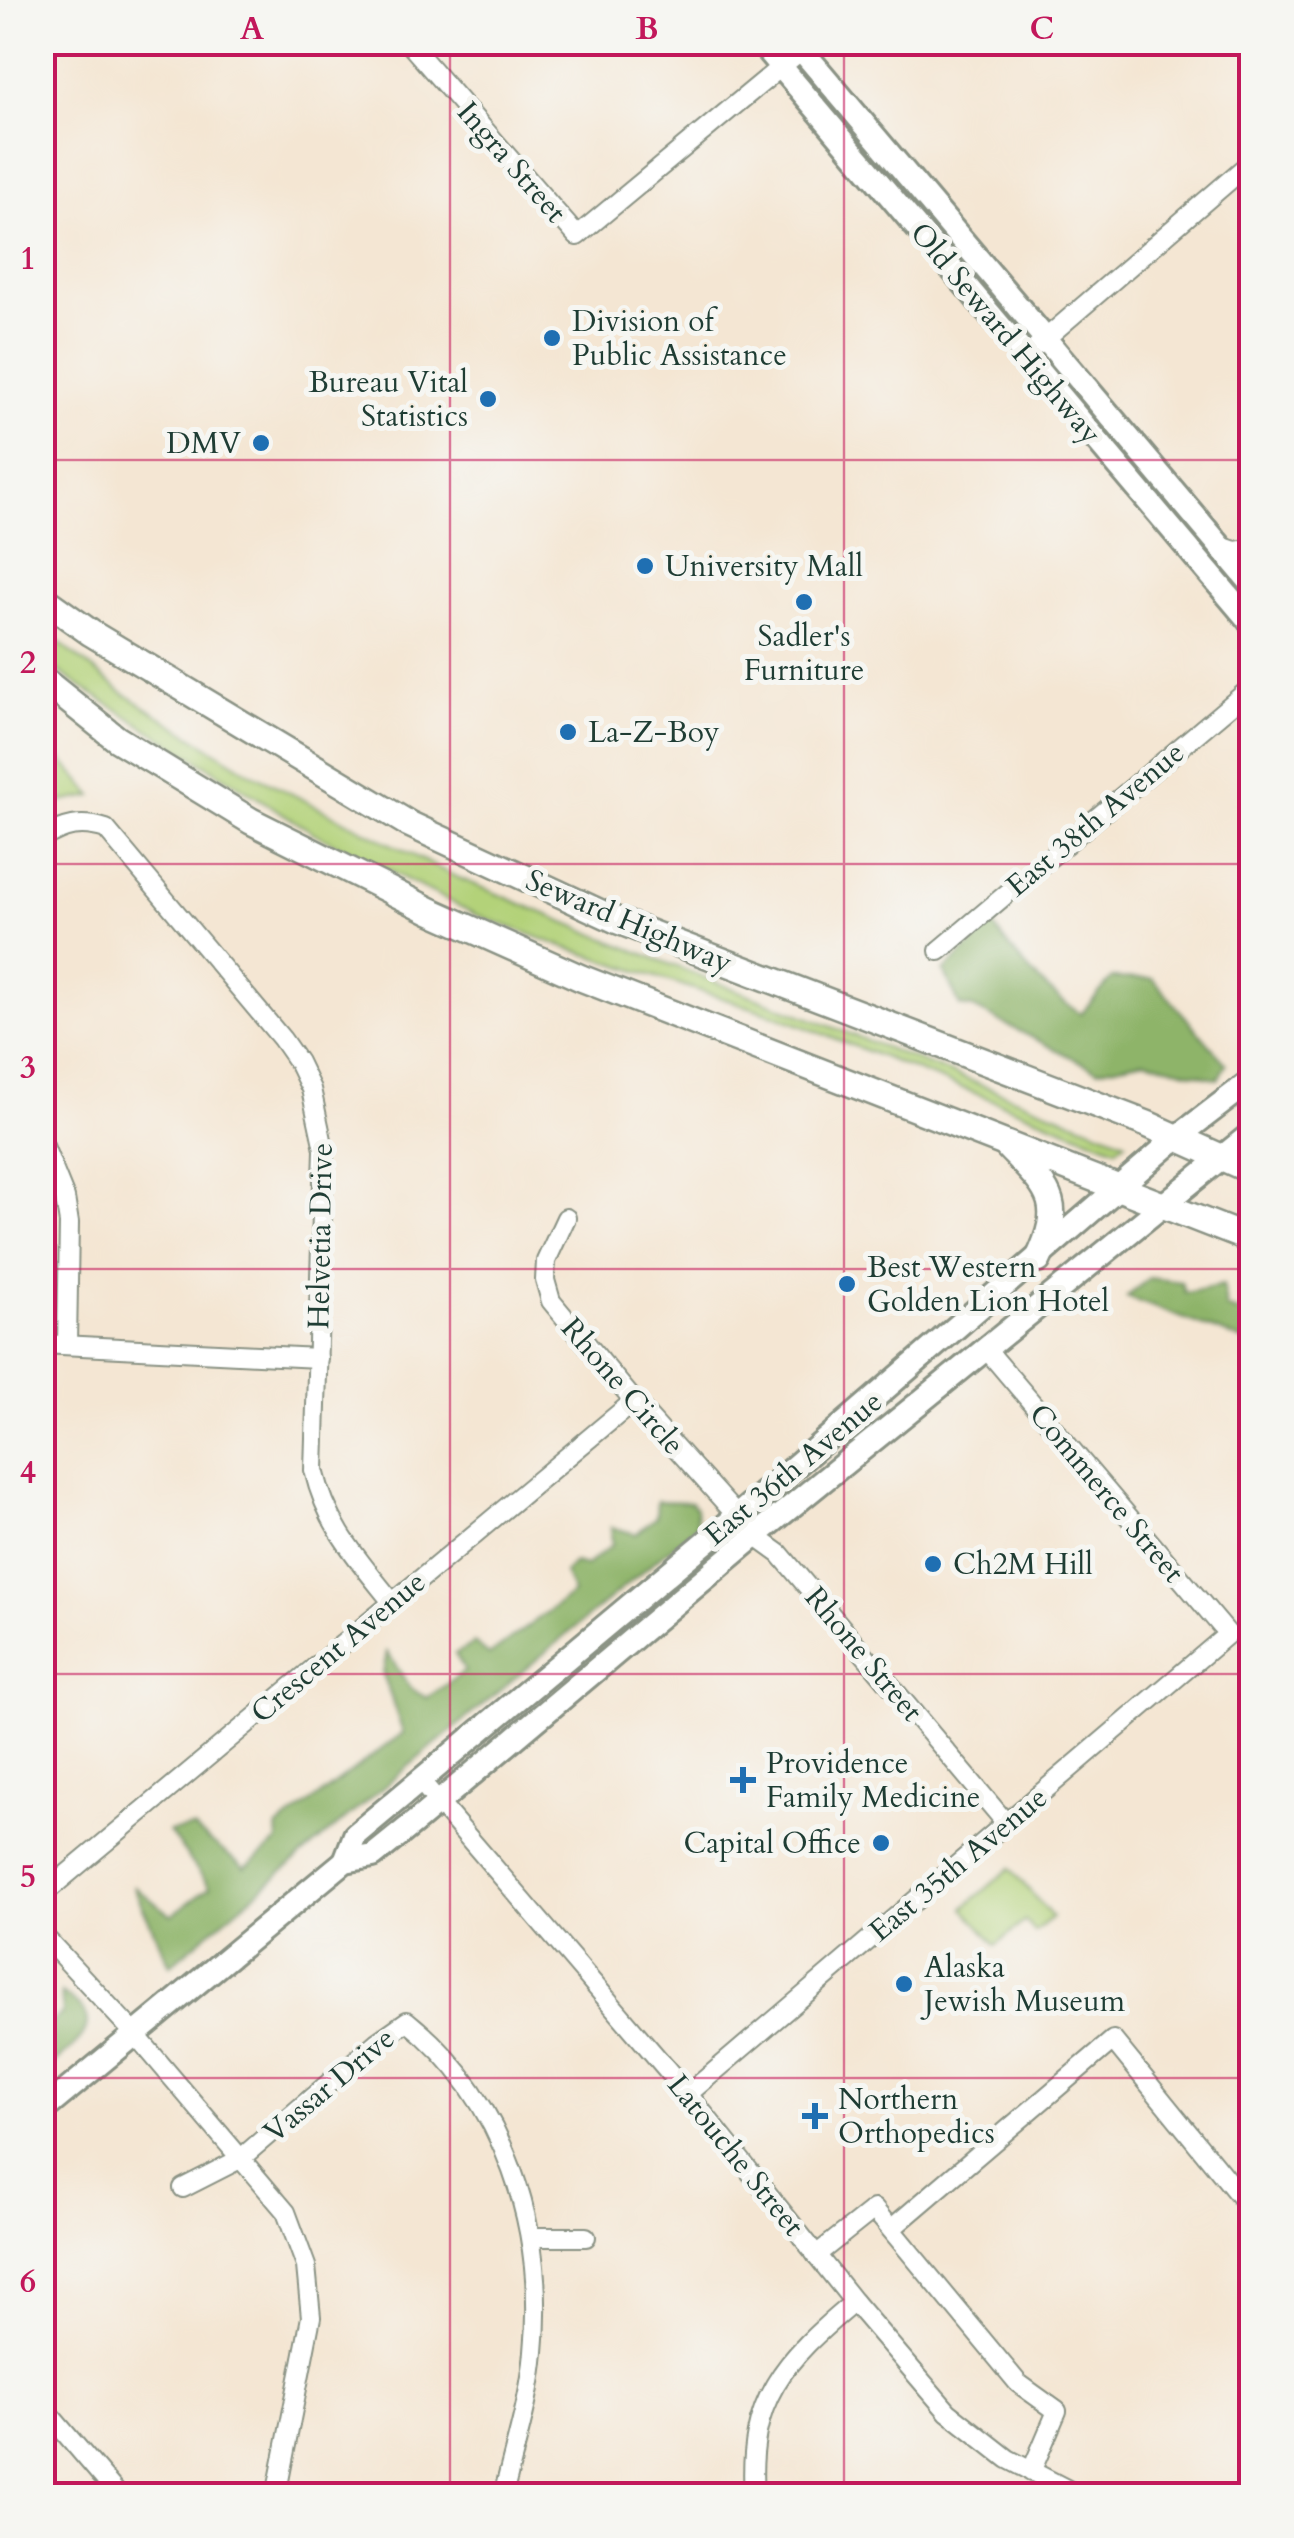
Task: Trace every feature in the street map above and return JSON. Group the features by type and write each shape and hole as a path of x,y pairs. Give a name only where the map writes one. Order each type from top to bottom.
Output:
{"highway":[{"name":"Seward Highway","path":"42,598 91,633 409,824 616,920 1147,1124 1252,1171"},
{"path":"42,679 117,738 252,822 431,911 581,978 1252,1240"},
{"path":"1005,1144 1040,1180 1053,1205 1052,1231 1038,1260"}],"main road":[{"name":"Old Seward Highway","path":"760,42 1251,584"},
{"name":"Old Seward Highway","path":"803,45 1153,507 1252,624"},
{"path":"1153,507 1192,538 1223,575 1251,584"},
{"name":"East 36th Avenue","path":"345,1861 354,1835 737,1516 1175,1139 1252,1080"},
{"name":"East 36th Avenue","path":"42,2110 345,1861 373,1856 439,1803 755,1536 1252,1133"}],"street":[{"name":"Ingra Street","path":"408,42 577,236 781,68"},
{"path":"781,68 803,45"},
{"path":"1035,347 1252,160"},
{"path":"1214,544 1235,551 1252,548"},
{"name":"East 38th Avenue","path":"938,950 1252,687"},
{"name":"Helvetia Drive","path":"42,839 77,824 106,830 118,840 282,1039 311,1089 325,1164 314,1470 320,1495 337,1532 392,1602"},
{"path":"42,1142 65,1198 69,1223 67,1345"},
{"name":"Rhone Circle","path":"566,1218 546,1261 551,1301 755,1536"},
{"path":"42,1344 318,1358"},
{"name":"Commerce Street","path":"987,1350 1228,1634"},
{"name":"Crescent Avenue","path":"42,1894 634,1401"},
{"name":"Rhone Street","path":"755,1536 780,1554 1006,1823"},
{"name":"East 35th Avenue","path":"688,2094 1228,1634"},
{"name":"Latouche Street","path":"420,1780 688,2094 854,2302 948,2412 1008,2459 1080,2496"},
{"path":"42,1934 136,2034 286,2212 306,2266 312,2317 276,2496"},
{"name":"Vassar Drive","path":"240,2159 407,2021 432,2041 469,2082 509,2161 531,2237 534,2353 504,2496"},
{"path":"891,2229 1113,2040 1252,2211"},
{"path":"183,2188 240,2159"},
{"path":"816,2254 874,2208 1018,2383 1056,2411 1030,2472"},
{"path":"531,2237 586,2238"},
{"path":"754,2496 754,2436 762,2408 793,2357 854,2302"},
{"path":"42,2406 119,2496"}],"green space":[{"path":"43,630 123,693 249,772 454,876 618,944 1126,1141 1116,1148 774,1015 477,915 314,833 78,685 43,660"},
{"path":"42,747 59,757 93,796 54,803 43,813"},
{"path":"992,925 1043,985 1081,1014 1112,978 1153,979 1226,1064 1218,1079 1145,1060 1097,1070 973,1008 960,1006 944,971"},
{"path":"1149,1278 1181,1282 1185,1293 1223,1285 1226,1308 1251,1317 1251,1344 1127,1297"},
{"path":"657,1501 691,1502 696,1508 697,1526 170,1965 133,1886 172,1915 210,1887 169,1832 193,1828 245,1868 278,1842 277,1828 403,1733 383,1674 387,1652 411,1689 427,1698 465,1671 455,1654 474,1643 489,1655 573,1593 564,1573 574,1563 586,1566 612,1545 611,1527 636,1534 656,1517"},
{"path":"1010,1868 1052,1917 1035,1932 1025,1921 996,1945 964,1908"},
{"path":"61,1993 77,2004 87,2025 76,2044 43,2072 43,2029 63,2013"}],"place":[{"name":"Division of Public Assistance","path":"552,338"},
{"name":"Bureau Vital Statistics","path":"488,399"},
{"name":"DMV","path":"261,443"},
{"name":"University Mall","path":"645,566"},
{"name":"Sadler's Furniture","path":"804,602"},
{"name":"La-Z-Boy","path":"568,732"},
{"name":"Best Western Golden Lion Hotel","path":"847,1284"},
{"name":"Ch2M Hill","path":"933,1564"},
{"name":"Providence Family Medicine","path":"743,1780"},
{"name":"Capital Office","path":"881,1843"},
{"name":"Alaska Jewish Museum","path":"904,1984"},
{"name":"Northern Orthopedics","path":"815,2116"}]}
